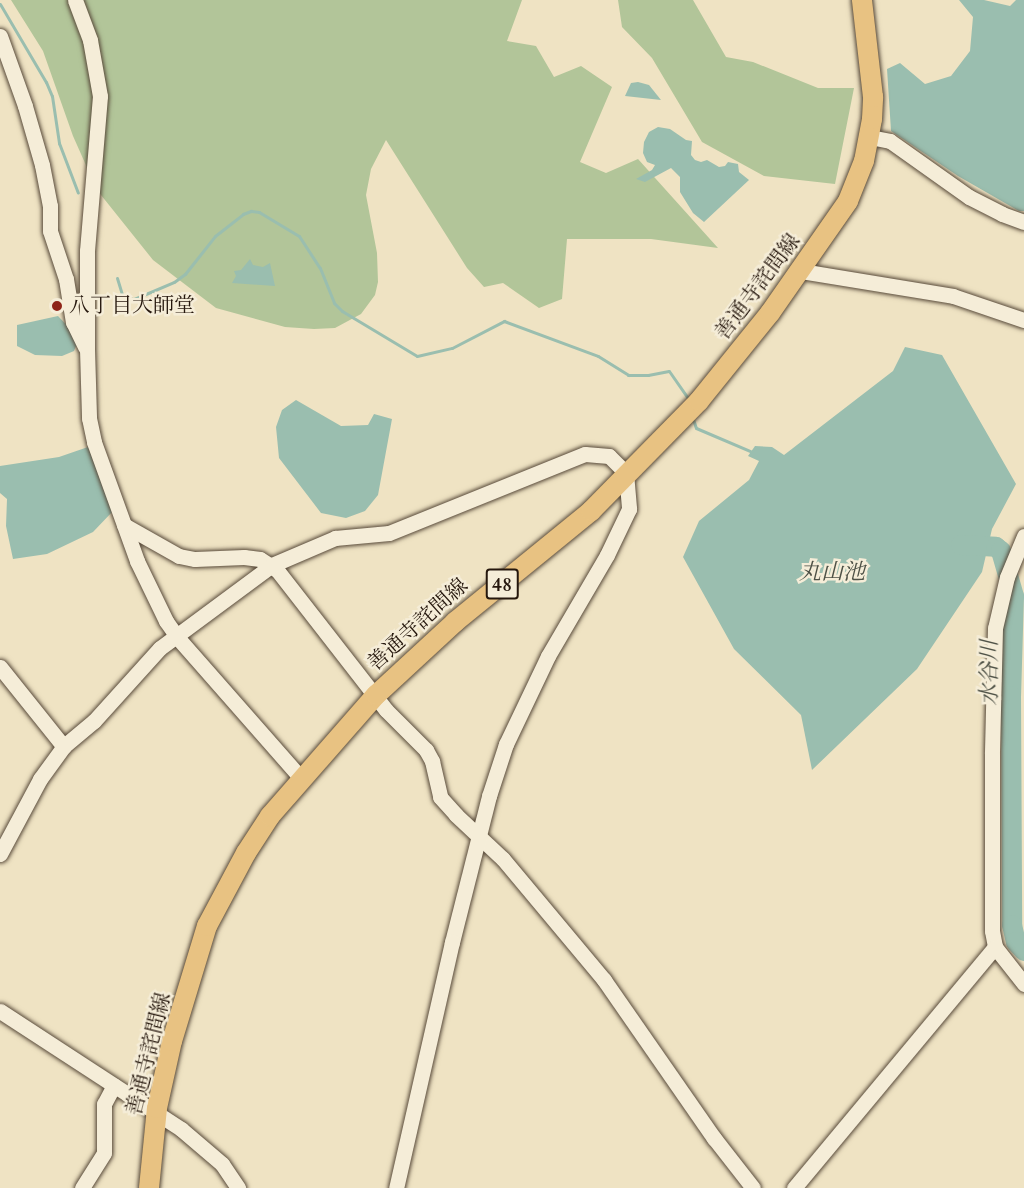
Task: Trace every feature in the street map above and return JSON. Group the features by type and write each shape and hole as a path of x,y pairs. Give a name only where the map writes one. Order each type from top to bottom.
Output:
{"main road":[{"name":"善通寺詫間線","path":"149,1188 156,1113 172,1041 207,926 246,853 270,816 376,695 455,622 591,511 699,401 801,271 848,201 864,161 870,137 873,97 862,0"}],"street":[{"path":"75,0 90,40 100,96 87,251 89,418 94,442 154,599 177,637 301,778"},
{"path":"0,36 25,106 42,165 50,206 50,231 66,279 73,322 87,349"},
{"path":"870,137 890,141 969,196 1002,214 1024,222"},
{"path":"801,271 953,296 1024,320"},
{"path":"0,854 40,780 64,747 94,721 160,648 272,565 335,538 390,533 585,454 609,456 626,473 629,509 515,721 489,796 452,942 396,1188"},
{"path":"124,525 179,556 195,559 244,557 272,565 386,710 426,750 432,761 440,797 503,859 604,980 751,1187"},
{"path":"1022,540 1024,560"},
{"path":"1022,540 1007,577 994,628 992,931 995,947 1024,984"},
{"path":"0,667 64,747"},
{"path":"794,1188 995,947"},
{"path":"0,1011 202,1145 222,1164 238,1188"},
{"path":"82,1188 104,1153 104,1104 114,1085"}],"shaded area":[{"path":"11,0 522,0 507,41 536,46 554,77 581,66 612,87 580,162 606,173 638,159 718,248 651,239 567,239 562,299 539,308 503,283 484,287 467,268 386,140 371,169 366,195 377,253 378,282 375,295 361,314 335,328 314,329 285,327 216,308 153,260 97,190 73,136 43,51"},
{"path":"618,0 693,0 726,57 753,62 818,88 854,88 835,184 764,176 702,142 652,58 622,27"}],"water":[{"path":"959,0 984,0 1010,6 1016,0 1024,0 1024,211 1019,211 958,176 891,131 887,69 900,63 925,84 951,76 970,51 973,17"},
{"path":"631,83 649,85 661,100 625,96"},
{"path":"658,127 670,129 686,140 692,141 691,155 695,160 701,162 707,160 719,167 725,166 728,162 738,164 739,172 749,180 704,222 693,213 680,192 680,177 671,168 645,182 636,179 652,170 655,165 647,162 643,153 644,142 649,132"},
{"path":"250,259 253,265 263,267 270,263 275,286 232,283 236,276 234,271 241,270"},
{"path":"58,316 76,335 78,341 74,351 62,356 35,355 17,346 17,325"},
{"name":"丸山池","path":"905,347 942,355 1016,484 992,529 982,572 917,669 812,770 801,715 734,649 683,557 699,521 749,480 759,461 748,456 755,446 772,447 784,455 893,371"},
{"path":"296,400 341,426 368,425 374,414 392,419 378,495 365,511 346,518 321,513 279,458 276,427 282,410"},
{"path":"88,447 114,510 93,532 47,554 13,559 6,526 7,499 0,493 0,466 59,457"}],"waterway":[{"path":"0,4 52,96 59,143 78,193"},
{"path":"117,278 123,298 134,299 174,282 185,274 215,236 243,214 251,211 259,212 299,236 320,268 334,303 342,311 417,356 452,348 504,321 598,356 628,375 648,375 669,371 688,398"},
{"path":"693,419 696,428 750,451"},
{"name":"水谷川","path":"961,545 996,547 1001,551 1014,596 1011,696 1012,925 1016,942 1024,951"}],"place":[{"name":"八丁目大師堂","path":"57,306"}]}
